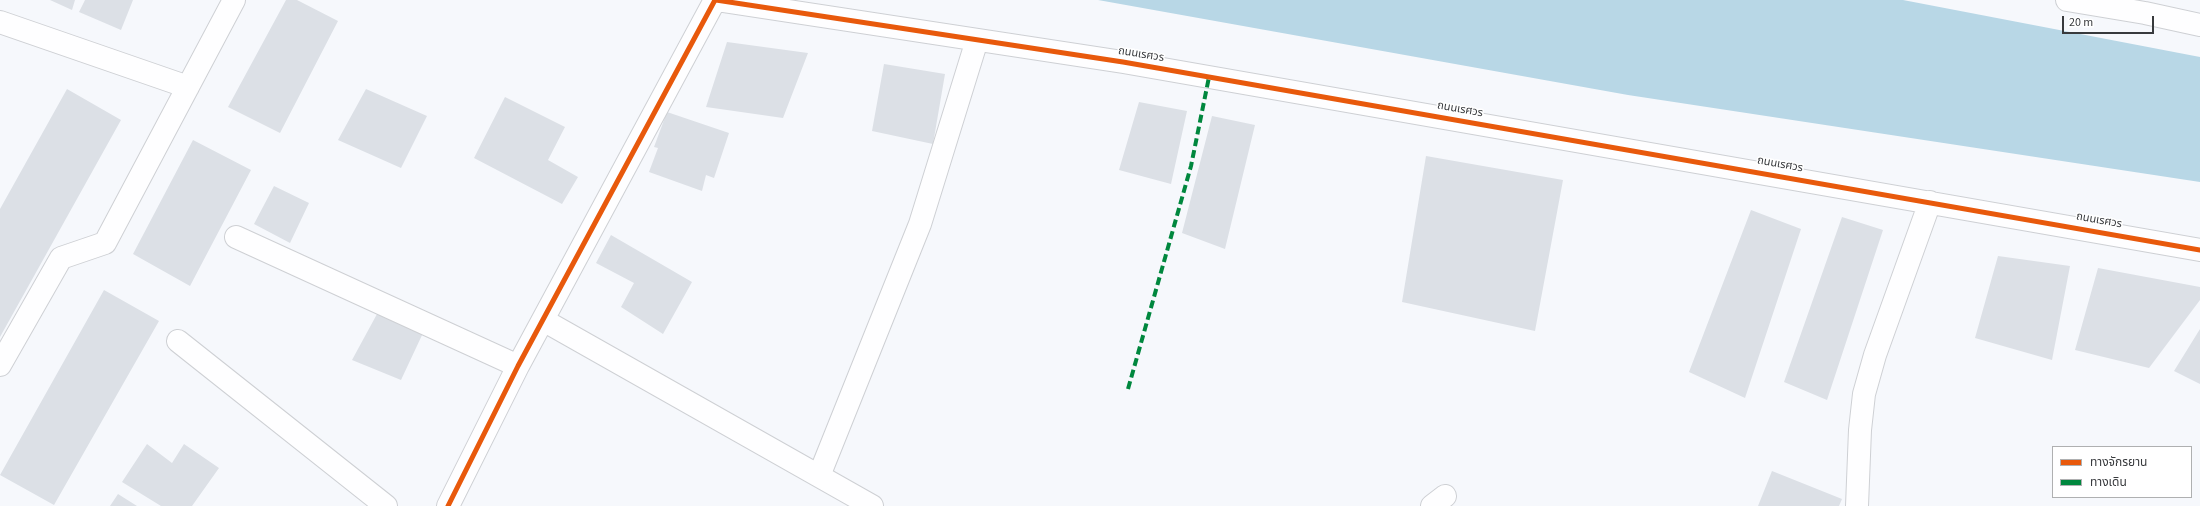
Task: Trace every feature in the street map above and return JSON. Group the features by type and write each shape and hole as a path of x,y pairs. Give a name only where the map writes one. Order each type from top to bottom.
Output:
{"street":[{"path":"0,365 61,258 105,243 234,0"},
{"path":"448,506 518,366 715,0"},
{"name":"ถนนเรศวร","path":"715,0 1146,66 2200,250"},
{"path":"2067,0 2145,13 2200,25"},
{"path":"0,22 188,87"},
{"path":"819,476 920,224 977,40"},
{"path":"1857,506 1860,430 1868,379 1930,202"},
{"path":"236,236 518,366"},
{"path":"543,320 872,506"},
{"path":"178,342 386,506"}],"water":[{"path":"1098,0 1903,0 2200,57 2200,182 1628,95"}],"building":[{"path":"50,0 75,0 72,10"},
{"path":"85,0 133,0 121,30 79,12"},
{"path":"286,0 297,0 338,21 280,133 228,107"},
{"path":"727,42 808,53 783,118 706,107"},
{"path":"884,64 945,74 933,144 872,131"},
{"path":"67,89 121,120 0,337 0,209"},
{"path":"366,89 427,116 401,168 338,140"},
{"path":"505,97 565,127 548,160 578,177 562,204 474,158"},
{"path":"1139,102 1187,111 1171,184 1119,170"},
{"path":"667,112 729,133 714,178 706,175 702,191 649,172 658,148 654,147"},
{"path":"1212,116 1255,125 1225,249 1182,233"},
{"path":"193,140 251,170 190,286 133,254"},
{"path":"1426,156 1563,180 1535,331 1402,302"},
{"path":"274,186 309,203 290,243 254,224"},
{"path":"1751,210 1801,229 1745,398 1689,372"},
{"path":"1842,217 1883,230 1827,400 1784,382"},
{"path":"611,235 692,282 663,334 621,307 634,283 596,263"},
{"path":"1998,256 2070,266 2052,360 1975,338"},
{"path":"2098,268 2200,287 2200,300 2149,368 2075,350"},
{"path":"104,290 159,321 54,505 0,475"},
{"path":"377,314 423,333 401,380 352,360"},
{"path":"2200,329 2200,384 2174,371"},
{"path":"147,444 172,463 184,444 219,468 192,506 161,506 122,482"},
{"path":"1772,471 1842,499 1839,506 1758,506"},
{"path":"118,494 137,506 110,506"}],"marked path":[{"path":"1128,389 1191,166 1209,77"}],"cycle path":[{"path":"448,506 518,366 715,0"},
{"path":"716,0 1123,62 2200,250"}]}
